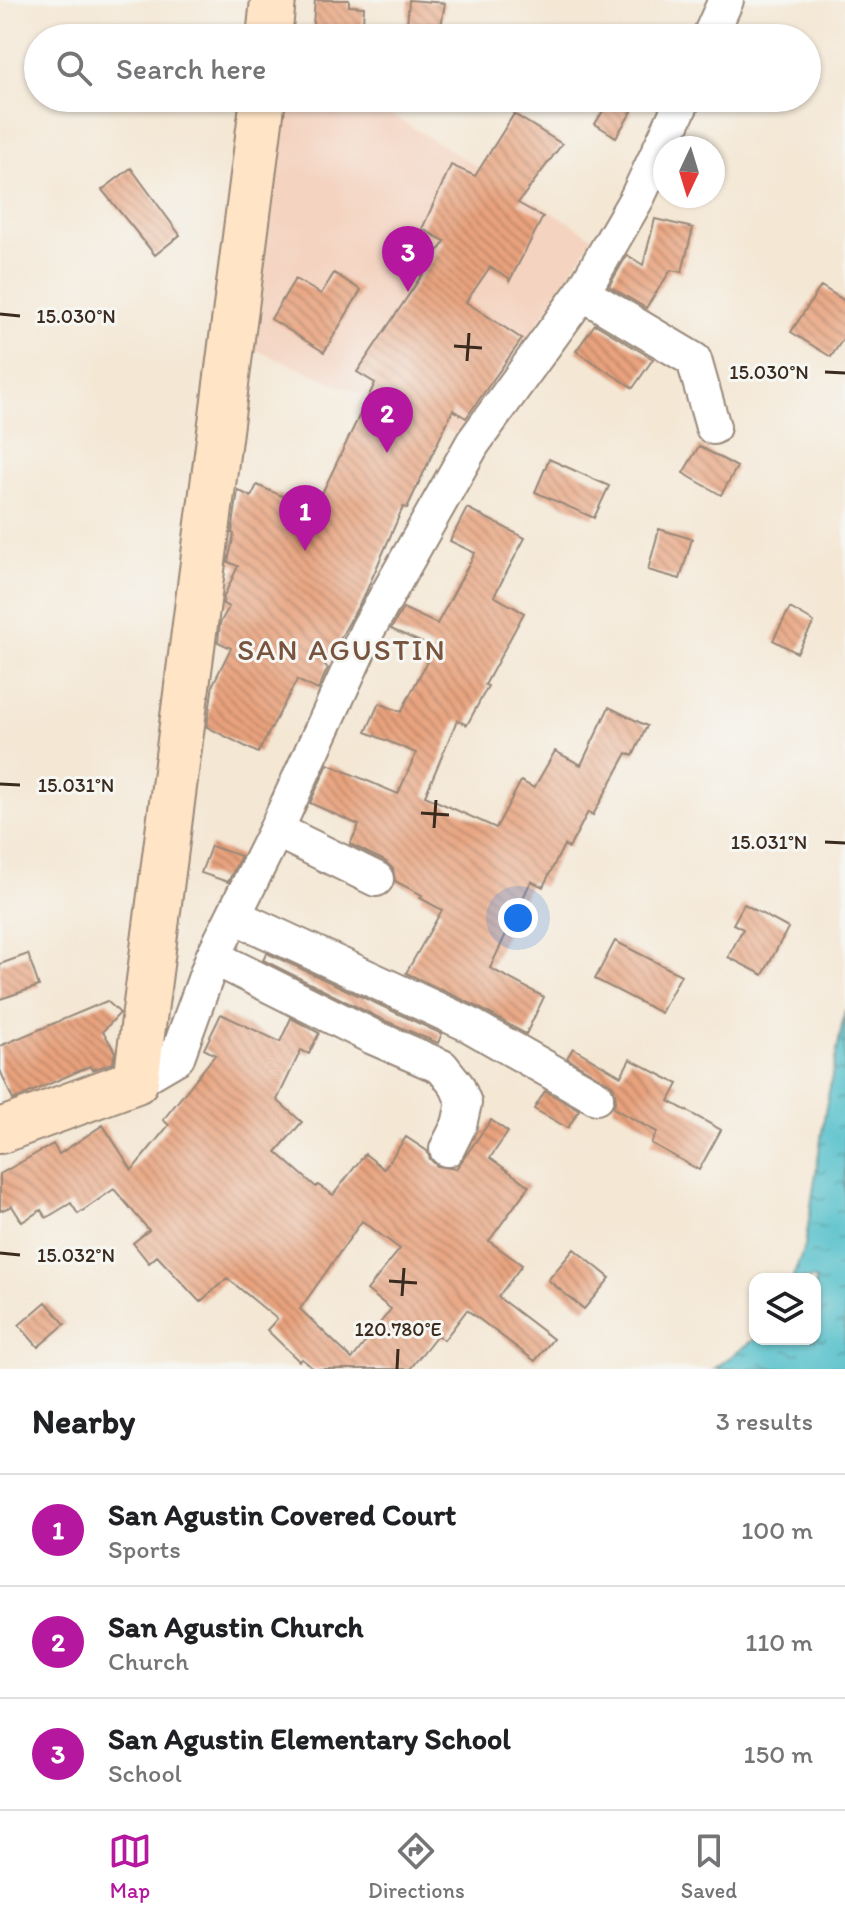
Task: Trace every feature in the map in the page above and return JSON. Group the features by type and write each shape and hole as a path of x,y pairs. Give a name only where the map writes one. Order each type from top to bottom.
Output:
{"main road":[{"path":"270,24 273,0"},
{"path":"0,1131 136,1081 261,112"}],"street":[{"path":"715,24 726,0"},
{"path":"136,1081 177,1057 213,957 276,830 368,629 466,456 582,293 637,198 677,112"},
{"path":"582,293 694,360 713,427"},
{"path":"276,830 376,879"},
{"path":"234,916 468,1024 596,1097"},
{"path":"213,957 373,1037 442,1067 457,1086 464,1103 459,1125 447,1149"}],"shaded area":[{"path":"282,112 387,112 593,237 474,425 461,436 249,347"}],"water":[{"path":"845,1010 845,1369 714,1369 749,1343 821,1345 821,1273 794,1273 805,1246 825,1112"}],"building":[{"path":"315,0 349,0 349,6 364,7 363,24 313,24"},
{"path":"409,0 445,3 441,24 407,24"},
{"path":"602,112 631,112 616,137 595,124"},
{"path":"514,114 562,144 518,203 543,217 509,282 509,278 490,267 466,302 522,339 466,418 453,410 407,508 403,507 366,592 325,666 328,668 318,690 297,680 258,753 207,727 213,684 231,648 218,642 220,623 229,607 223,604 224,596 238,566 228,562 238,490 251,497 257,485 314,510 375,383 357,372 445,241 422,229 451,165 475,176"},
{"path":"131,168 180,235 155,255 102,190"},
{"path":"655,219 693,228 682,272 671,270 646,308 609,286 627,255 643,265"},
{"path":"334,273 361,290 324,352 271,319 295,279 321,294"},
{"path":"821,286 845,301 845,336 831,357 791,332"},
{"path":"595,324 653,359 633,388 576,351"},
{"path":"699,446 737,467 721,495 683,473"},
{"path":"549,459 609,486 594,518 535,492"},
{"path":"467,508 525,538 494,596 524,613 467,725 457,720 425,796 496,828 521,781 534,788 555,751 581,765 609,707 647,726 633,756 627,753 593,815 588,812 569,848 564,845 543,887 531,881 490,968 544,997 526,1034 406,973 442,910 395,881 393,869 385,861 350,844 359,825 310,803 328,764 398,794 416,753 366,732 379,703 401,712 434,648 391,629 403,608 437,624 475,553 450,541"},
{"path":"659,529 692,539 680,579 648,570"},
{"path":"790,608 814,622 797,653 773,640"},
{"path":"211,846 241,856 228,882 201,873"},
{"path":"744,904 788,928 763,975 728,957 743,929 733,924"},
{"path":"615,941 681,975 661,1013 595,979"},
{"path":"267,953 442,1034 438,1043 381,1019 263,960"},
{"path":"28,954 39,986 0,999 0,964"},
{"path":"107,1001 120,1013 103,1031 115,1052 113,1063 92,1070 90,1066 13,1100 0,1070 0,1046"},
{"path":"221,1014 280,1042 291,1018 319,1033 309,1054 301,1050 277,1100 302,1122 276,1152 316,1187 318,1185 333,1195 365,1154 384,1169 406,1137 427,1151 437,1166 456,1169 491,1120 508,1132 490,1158 529,1186 489,1241 522,1265 498,1297 553,1339 535,1361 467,1310 444,1340 437,1335 410,1369 314,1369 302,1359 299,1361 267,1330 277,1319 227,1278 200,1302 157,1256 149,1263 133,1243 149,1230 114,1189 78,1214 71,1203 46,1218 41,1210 22,1222 12,1206 0,1211 0,1174 53,1144 59,1154 103,1125 132,1170 169,1125 163,1120 215,1055 204,1049","holes":["362,1221 400,1249 367,1290 391,1309 352,1359 300,1309"]},
{"path":"573,1048 621,1076 630,1059 678,1084 669,1101 721,1130 699,1170 651,1143 657,1132 613,1108 616,1098 613,1086 567,1058"},
{"path":"545,1091 579,1110 568,1128 534,1109"},
{"path":"574,1249 610,1278 584,1309 548,1280"},
{"path":"46,1302 65,1324 38,1347 19,1325"}],"place":[{"name":"San Agustin Elementary School","path":"408,292"},
{"name":"San Agustin Church","path":"387,453"},
{"name":"San Agustin Covered Court","path":"305,551"}],"district":[{"name":"SAN AGUSTIN","path":"342,649"}]}
